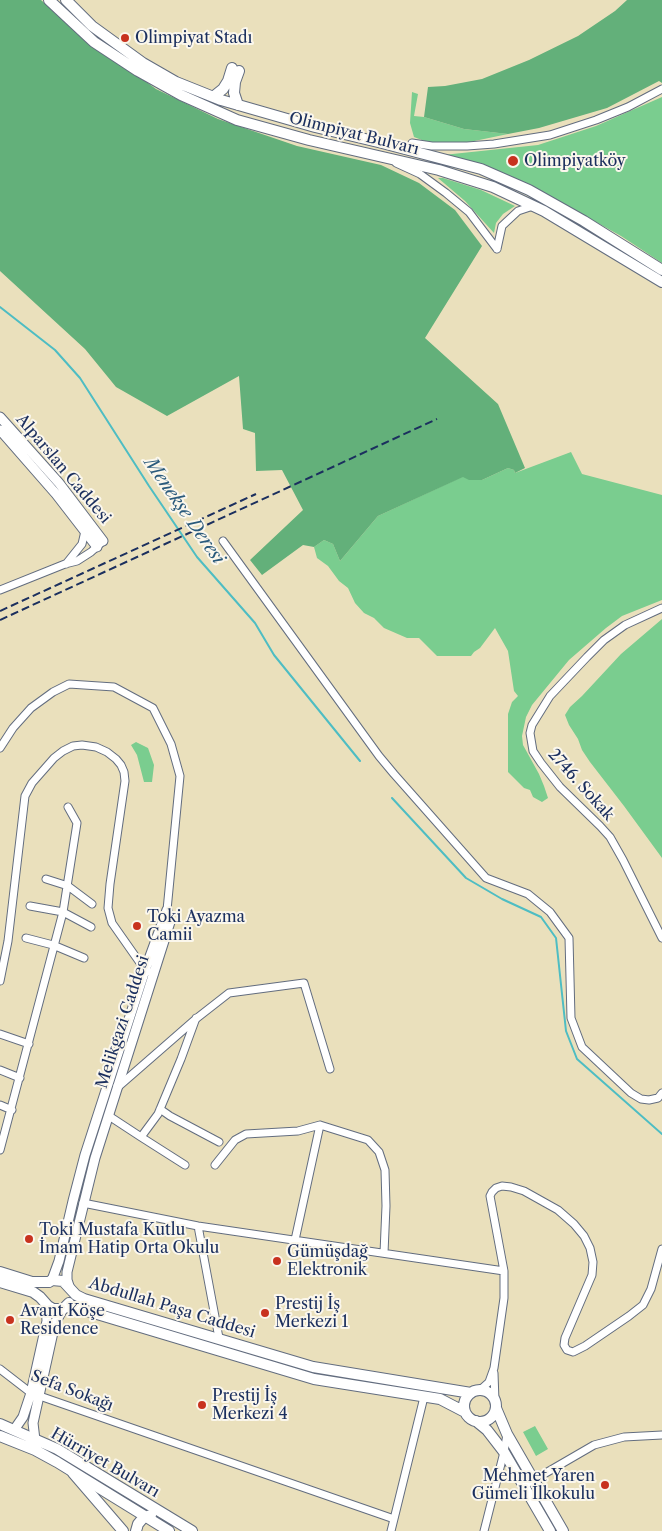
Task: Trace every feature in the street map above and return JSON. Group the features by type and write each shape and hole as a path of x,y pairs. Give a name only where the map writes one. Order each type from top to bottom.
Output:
{"main road":[{"name":"Olimpiyat Bulvarı","path":"49,0 94,42 181,95 237,120 309,140 439,170 493,187 534,206 662,282"},
{"name":"Olimpiyat Bulvarı","path":"66,0 92,26 143,63 176,82 213,97 315,127 481,169 533,192 584,221 662,270"},
{"path":"213,97 223,89 235,69 234,93 238,105"},
{"name":"Abdullah Paşa Caddesi","path":"0,1272 37,1283 63,1281 84,1299 313,1367 476,1391"},
{"path":"44,1302 42,1291 51,1281"},
{"name":"Abdullah Paşa Caddesi","path":"0,1282 33,1292 52,1309 77,1308 314,1379 424,1396 440,1400 465,1412"},
{"name":"Abdullah Paşa Caddesi","path":"64,1308 71,1300 70,1288"},
{"path":"550,1531 529,1482 507,1434 495,1404 488,1392 476,1391 465,1401 465,1412 487,1430 529,1482 563,1531"},
{"path":"476,1421 480,1422 489,1419 492,1416 495,1404"},
{"name":"Hürriyet Bulvarı","path":"0,1424 57,1449 192,1531"},
{"name":"Hürriyet Bulvarı","path":"0,1436 35,1450 169,1531"},
{"path":"71,1471 123,1531"},
{"path":"136,1531 138,1524 144,1517 159,1512"}],"street":[{"path":"412,143 432,146 467,146 494,144 550,135 628,107 662,89"},
{"path":"380,156 420,174 469,212 497,250 502,226 518,211 534,206"},
{"name":"Alparslan Caddesi","path":"0,417 59,483 100,544"},
{"name":"Alparslan Caddesi","path":"0,430 56,494 85,531 100,544"},
{"path":"66,564 82,544 85,531"},
{"path":"223,541 379,756 486,878 528,894 550,912 569,938 571,1018 582,1047 631,1093 650,1100 658,1098 662,1092"},
{"path":"0,590 77,561 100,544"},
{"name":"2746. Sokak","path":"662,608 625,625 604,640 550,696 532,725 530,733 533,751 540,763 560,787 610,837 662,938"},
{"path":"0,748 13,728 31,708 53,692 69,684 114,687 153,708 171,744 180,776 167,910"},
{"path":"0,981 8,941 26,796 32,783 54,758 73,746 82,745 96,747 107,752 116,759 124,772 108,908 112,923 145,970 154,974"},
{"path":"1,1146 63,912 77,823 68,807"},
{"path":"46,879 68,886 92,904"},
{"path":"30,906 63,912 91,927"},
{"name":"Melikgazi Caddesi","path":"51,1281 59,1261 85,1155 145,970 167,910"},
{"name":"Melikgazi Caddesi","path":"70,1288 67,1272 83,1203 95,1158 170,922 167,910"},
{"path":"26,938 84,958"},
{"path":"109,1084 118,1086 196,1018 229,993 304,983 330,1069"},
{"path":"141,1137 158,1114 196,1018"},
{"path":"0,1034 28,1044"},
{"path":"0,1070 20,1078"},
{"path":"0,1105 12,1110"},
{"path":"160,1109 219,1142"},
{"path":"109,1116 185,1165"},
{"path":"215,1165 235,1140 246,1134 298,1131 320,1125 368,1140 379,1152 385,1170 384,1253"},
{"path":"296,1240 320,1125"},
{"path":"495,1404 494,1368 504,1298 504,1271 490,1196 496,1188 502,1186 524,1191 558,1210 579,1230 590,1248 593,1262 592,1274 565,1338 564,1345 567,1350 573,1352 585,1346 642,1305 651,1289 662,1249"},
{"path":"83,1203 198,1226 504,1271"},
{"path":"198,1226 219,1338"},
{"path":"35,1440 33,1423 35,1395 46,1320 44,1302"},
{"path":"14,1430 35,1395 55,1323 64,1308"},
{"path":"476,1391 489,1382 494,1368"},
{"name":"Sefa Sokağı","path":"0,1369 35,1395 394,1519"},
{"path":"391,1531 424,1396"},
{"path":"484,1531 507,1434"},
{"path":"529,1482 594,1445 624,1437 662,1435"}],"green space":[{"path":"0,0 41,0 66,22 156,89 218,119 297,146 381,165 419,183 455,210 482,246 425,338 498,404 525,468 515,473 514,470 508,468 482,480 469,480 463,477 378,516 340,561 333,544 324,540 314,547 303,545 262,575 250,560 303,510 282,470 256,471 255,433 243,429 239,376 167,416 116,387 85,349 0,271"},
{"path":"627,0 662,0 662,83 659,81 607,108 539,128 508,134 464,129 424,117 428,87 445,86 482,79 529,60 578,36 615,11"},
{"path":"412,92 418,94 414,116 424,117 464,129 508,134 460,144 427,142 414,137 410,123"},
{"path":"662,97 662,263 621,236 546,194 443,155 538,145 596,126"},
{"path":"438,178 481,190 515,206 503,214 496,223 494,233 465,201"},
{"path":"571,452 582,474 662,495 662,600 622,616 606,628 569,660 532,705 526,717 522,736 523,745 539,774 548,798 542,802 533,797 530,790 524,788 508,772 508,714 512,702 518,696 514,691 508,651 495,628 480,648 471,656 437,656 419,638 407,638 384,628 374,618 364,613 355,603 348,588 339,581 328,566 317,558 314,547 324,540 333,544 340,561 378,516 464,476 482,480 508,468 514,470 515,473"},
{"path":"662,619 662,858 590,762 565,715 570,707 621,654"},
{"path":"136,742 148,748 154,765 152,782 144,782 137,755 131,745"},
{"path":"535,1426 548,1449 536,1456 523,1432"}],"waterway":[{"name":"Menekşe Deresi","path":"0,307 55,350 80,378 197,557 255,623 274,655 360,761"},
{"name":"Menekşe Deresi","path":"392,798 466,878 502,899 541,917 556,938 566,1031 577,1059 662,1134"}],"railway":[{"path":"0,620 437,419"},
{"path":"0,611 256,494"}],"place":[{"name":"Olimpiyat Stadı","path":"125,38"},
{"name":"Olimpiyatköy","path":"513,161"},
{"name":"Toki Ayazma Camii","path":"137,926"},
{"name":"Toki Mustafa Kutlu İmam Hatip Orta Okulu","path":"29,1239"},
{"name":"Gümüşdağ Elektronik","path":"277,1261"},
{"name":"Prestij İş Merkezi 1","path":"265,1313"},
{"name":"Avant Köşe Residence","path":"10,1320"},
{"name":"Prestij İş Merkezi 4","path":"202,1405"},
{"name":"Mehmet Yaren Gümeli İlkokulu","path":"605,1485"}]}
